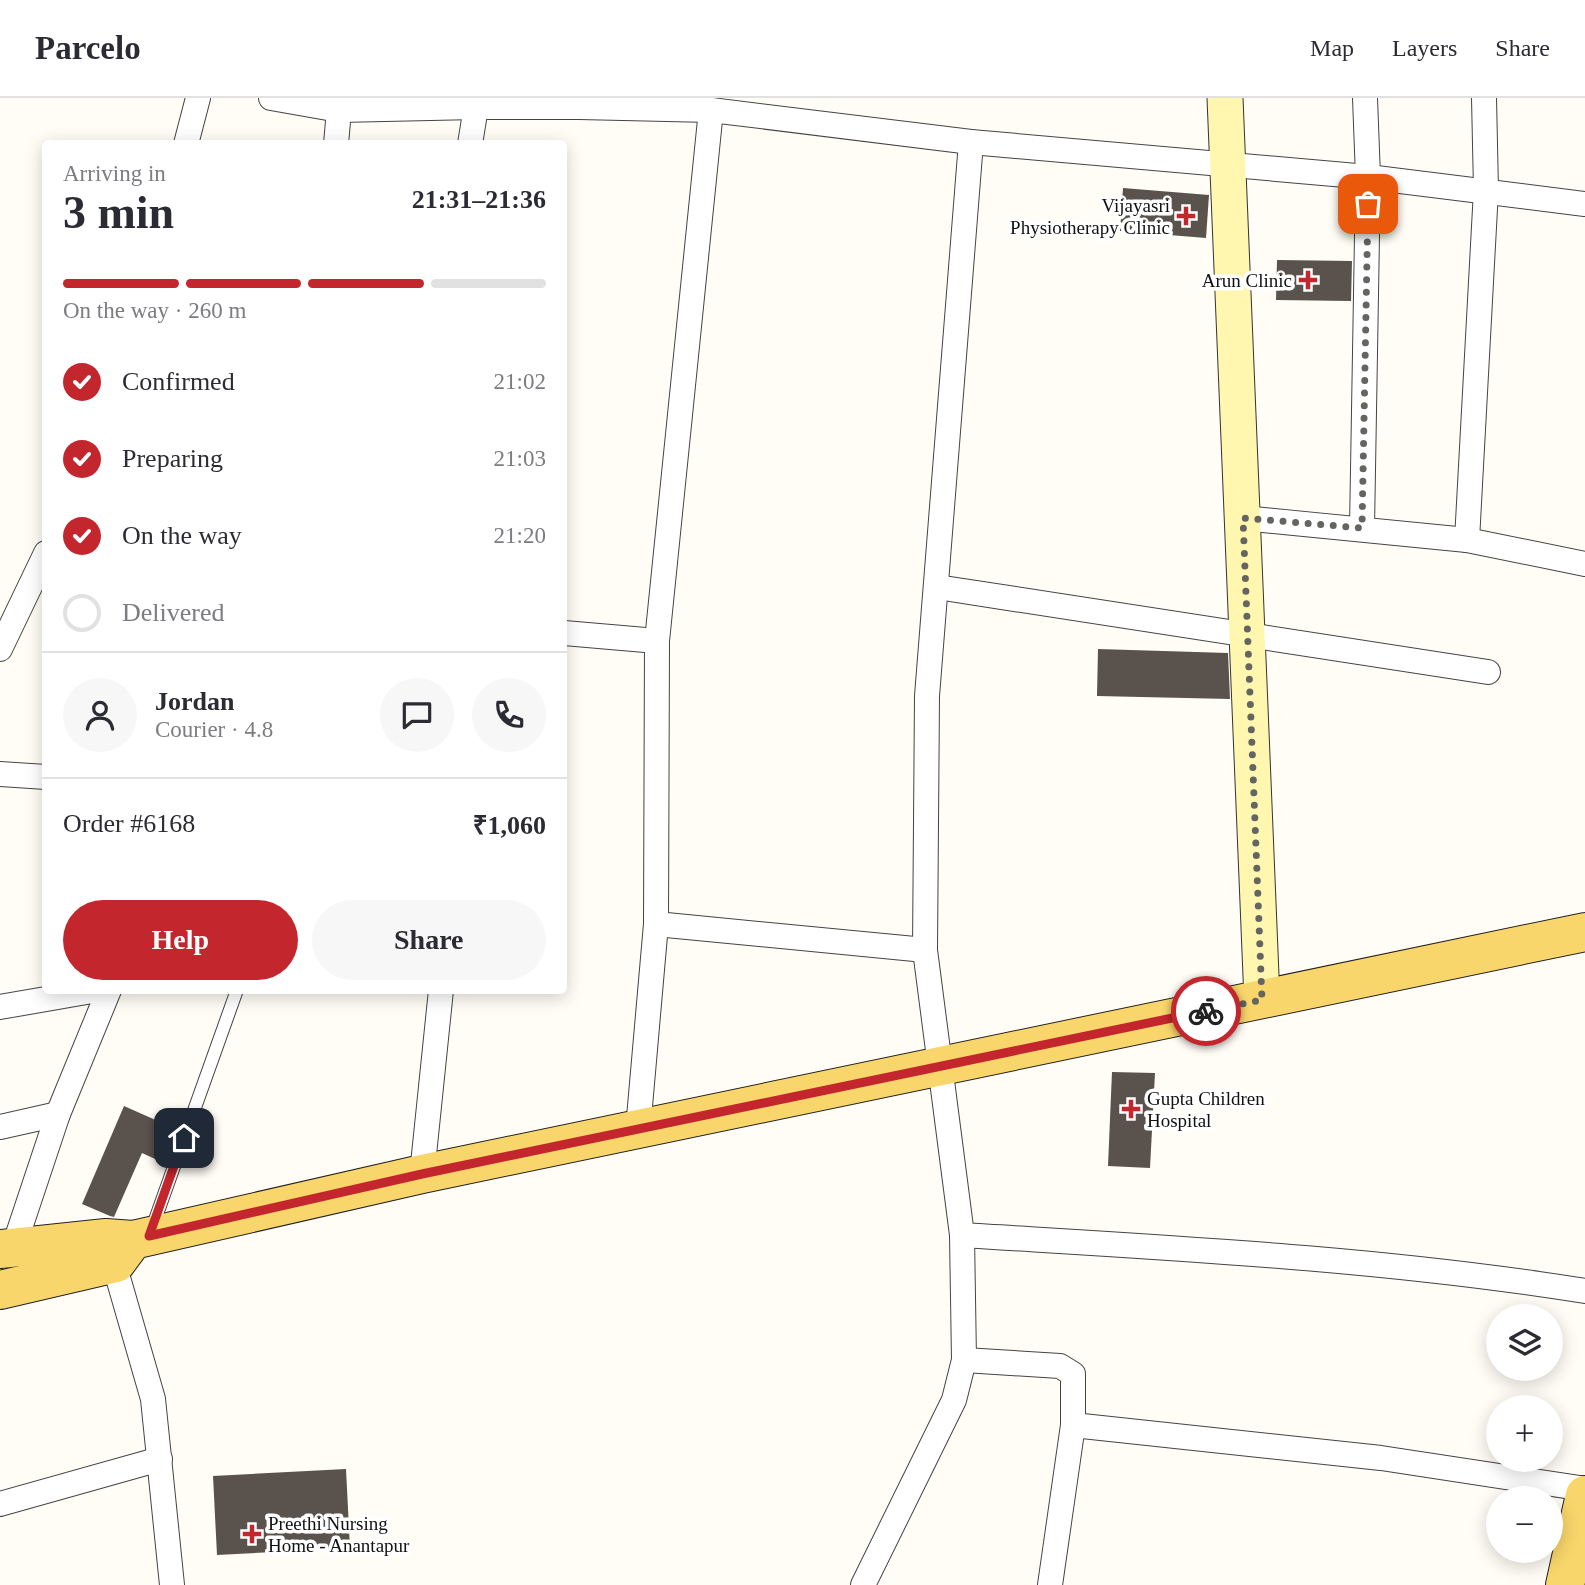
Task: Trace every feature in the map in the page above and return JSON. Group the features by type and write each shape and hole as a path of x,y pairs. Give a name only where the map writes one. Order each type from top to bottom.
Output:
{"main road":[{"path":"0,1290 126,1244 422,1174 1585,932"},
{"path":"7,1248 126,1244"},
{"path":"1565,1585 1585,1495"}],"street":[{"path":"187,140 198,98"},
{"path":"271,98 339,110 580,103 711,110 971,142 1368,177 1585,204"},
{"path":"1225,98 1262,1000"},
{"path":"1362,528 1368,177 1365,98"},
{"path":"1468,540 1486,190 1484,98"},
{"path":"471,140 476,107"},
{"path":"336,140 339,110"},
{"path":"638,1129 656,925 657,641 711,110"},
{"path":"869,1584 954,1400 964,1360 962,1235 925,950 927,696 971,142"},
{"path":"1243,518 1468,540 1585,564"},
{"path":"0,649 42,561"},
{"path":"937,587 1488,671"},
{"path":"567,634 657,641"},
{"path":"0,774 42,777"},
{"path":"656,925 925,950"},
{"path":"0,1007 75,994"},
{"path":"7,1248 107,994"},
{"path":"422,1174 441,994"},
{"path":"0,1127 58,1114"},
{"path":"962,1235 1245,1253 1469,1273 1585,1291"},
{"path":"126,1244 153,1399 172,1585"},
{"path":"964,1360 1060,1366 1073,1374 1073,1424 1050,1585"},
{"path":"1073,1424 1381,1458 1585,1489"},
{"path":"0,1504 160,1459"}],"lane":[{"path":"126,1244 235,994"}],"building":[{"path":"1123,188 1209,195 1206,238 1120,231"},
{"path":"1277,260 1352,261 1351,301 1276,300"},
{"path":"1098,649 1228,653 1230,699 1097,696"},
{"path":"1112,1072 1155,1073 1150,1168 1108,1166"},
{"path":"124,1106 178,1130 164,1163 142,1153 114,1217 82,1204"},
{"path":"346,1469 350,1548 217,1555 213,1476"}],"way so far":[{"path":"1206,1011 1262,1000 1243,518 1362,528 1368,204"}],"place":[{"name":"Vijayasri Physiotherapy Clinic","path":"1186,216"},
{"name":"Arun Clinic","path":"1308,280"},
{"name":"Gupta Children Hospital","path":"1131,1109"},
{"name":"Preethi Nursing Home - Anantapur","path":"252,1534"}],"route":[{"path":"184,1138 149,1236 422,1174 1206,1011"}]}
